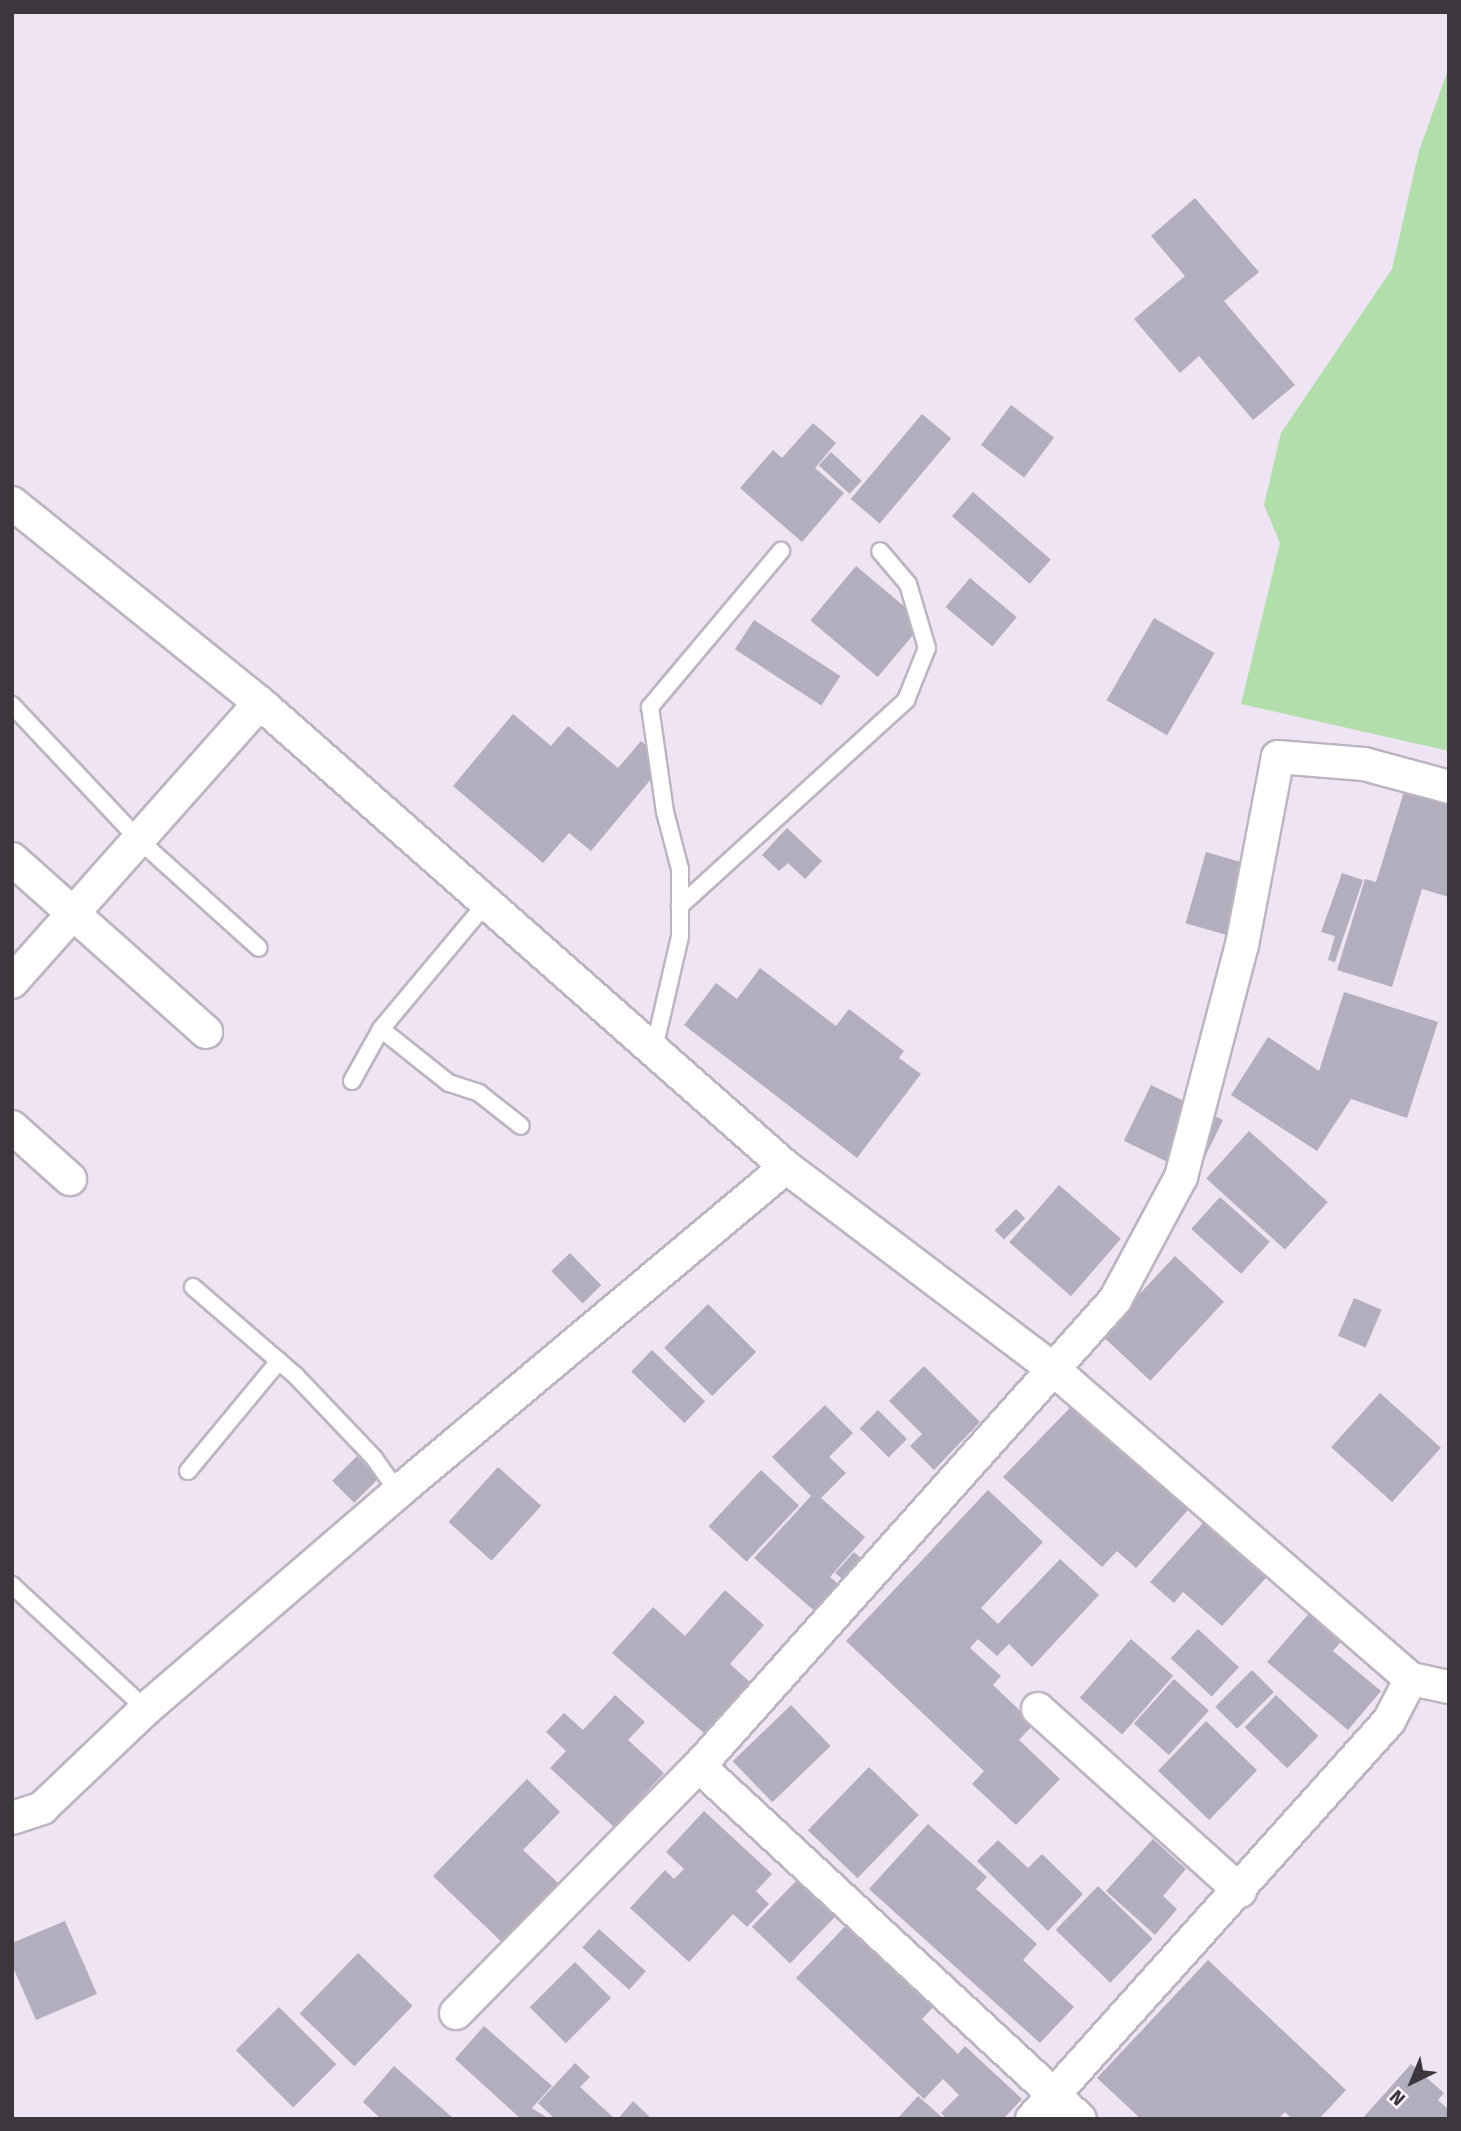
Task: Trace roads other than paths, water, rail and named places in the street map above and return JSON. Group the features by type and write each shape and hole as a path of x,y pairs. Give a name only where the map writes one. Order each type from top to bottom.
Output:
{"street":[{"path":"12,503 260,703 488,901 786,1167 1053,1368 1411,1679 1449,1687"},
{"path":"12,982 260,703"},
{"path":"456,2013 699,1766 1115,1300 1181,1177 1242,945 1278,757 1364,764 1449,787"},
{"path":"12,859 206,1032"},
{"path":"12,1127 70,1179"},
{"path":"12,1818 42,1808 146,1709 398,1492 786,1167"},
{"path":"1032,2119 1240,1891 1389,1721 1411,1679"},
{"path":"1038,1709 1240,1891"},
{"path":"699,1766 1080,2119"}],"lane":[{"path":"654,1049 680,936 680,869 665,812 650,707 781,551"},
{"path":"680,906 906,700 927,648 908,584 880,551"},
{"path":"12,705 139,840 259,948"},
{"path":"352,1081 381,1029 488,901"},
{"path":"381,1029 449,1083 479,1093 521,1126"},
{"path":"193,1287 279,1361 374,1458 398,1492"},
{"path":"188,1471 279,1361"},
{"path":"12,1585 146,1709"}]}
